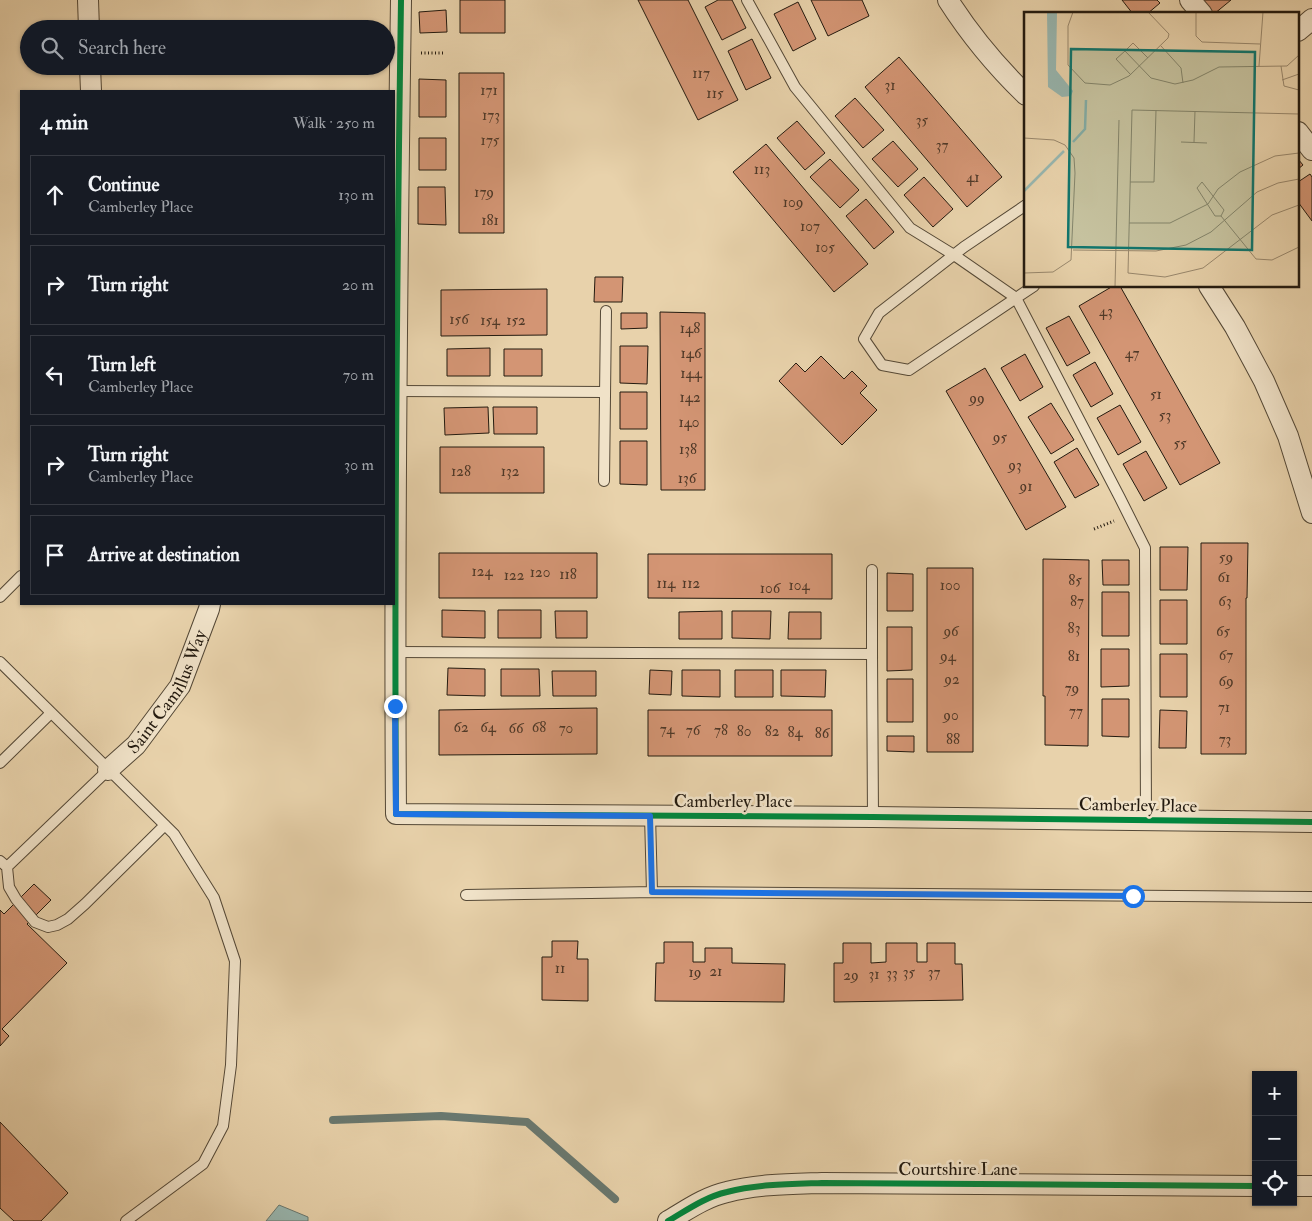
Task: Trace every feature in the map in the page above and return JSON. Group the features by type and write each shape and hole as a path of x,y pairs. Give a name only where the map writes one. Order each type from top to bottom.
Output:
{"street":[{"path":"88,0 89,20"},
{"name":"Camberley Place","path":"401,0 396,391 396,814 1312,822"},
{"path":"948,0 966,28 1000,70 1024,93"},
{"path":"1190,0 1200,12"},
{"path":"1300,29 1312,19"},
{"path":"90,75 90,90"},
{"path":"1300,135 1312,150"},
{"path":"1210,288 1235,327 1264,381 1288,436 1312,512"},
{"name":"Saint Camillus Way","path":"108,770 136,745 180,686 210,605"},
{"name":"Courtshire Lane","path":"668,1221 700,1202 725,1192 777,1184 1252,1186"},
{"path":"1297,1186 1312,1186"}],"lane":[{"path":"747,0 798,92 910,228 954,255 1016,298 1120,498 1144,548 1146,820"},
{"path":"1024,206 954,255 879,313 864,339 882,365 909,370 1031,288"},
{"path":"604,481 606,311"},
{"path":"396,391 605,392"},
{"path":"872,570 873,817"},
{"path":"0,597 20,577"},
{"path":"395,652 872,654"},
{"path":"0,662 174,834 214,898 235,961 231,1065 223,1126 203,1164 126,1221"},
{"path":"0,763 51,713"},
{"path":"108,770 3,864 9,887 16,900 36,922 48,927 68,919 165,825"},
{"path":"650,816 652,892"},
{"path":"466,895 652,892 1312,897"}],"water":[{"path":"279,1205 308,1217 308,1221 266,1221"}],"building":[{"path":"460,0 505,0 505,33 460,33"},
{"path":"638,0 688,0 738,100 698,120"},
{"path":"718,0 732,0 746,28 722,40 705,7"},
{"path":"811,0 862,0 869,16 828,36"},
{"path":"1122,0 1157,0 1160,3 1149,12 1131,12"},
{"path":"1196,0 1231,0 1216,12 1205,12"},
{"path":"798,2 816,39 793,51 774,14"},
{"path":"446,10 447,32 420,33 419,12"},
{"path":"752,39 771,78 746,90 728,51"},
{"path":"899,57 1002,177 967,207 865,87"},
{"path":"459,73 504,73 504,233 459,233"},
{"path":"419,79 446,80 446,117 419,117"},
{"path":"855,98 884,130 863,148 835,116"},
{"path":"797,121 825,153 805,170 777,138"},
{"path":"419,138 446,138 446,170 419,170"},
{"path":"893,141 918,169 898,187 872,159"},
{"path":"766,144 868,264 834,292 733,172"},
{"path":"830,159 859,190 840,208 810,177"},
{"path":"1310,174 1312,177 1312,221 1300,205 1300,181"},
{"path":"924,177 953,209 933,227 904,195"},
{"path":"418,187 445,187 446,225 418,224"},
{"path":"866,199 894,232 874,249 846,216"},
{"path":"595,277 623,277 622,302 594,302"},
{"path":"1110,288 1121,288 1220,463 1180,485 1079,306"},
{"path":"547,289 547,335 441,336 441,290"},
{"path":"660,312 705,313 705,490 661,490"},
{"path":"621,313 647,313 647,328 621,329"},
{"path":"1069,316 1090,353 1067,366 1046,328"},
{"path":"620,346 648,346 647,384 620,383"},
{"path":"490,348 490,376 447,376 447,349"},
{"path":"504,349 542,349 542,376 504,376"},
{"path":"1025,354 1043,387 1020,401 1001,368"},
{"path":"821,356 844,379 852,371 867,386 860,393 877,410 842,445 779,381 796,363 805,372"},
{"path":"1095,362 1113,394 1091,407 1073,375"},
{"path":"985,368 1066,507 1026,530 946,391"},
{"path":"620,392 647,392 647,429 620,429"},
{"path":"1051,403 1074,440 1051,454 1028,417"},
{"path":"1120,405 1141,442 1118,455 1097,418"},
{"path":"488,407 489,433 445,435 444,408"},
{"path":"493,407 537,407 537,434 494,434"},
{"path":"620,441 647,441 647,485 620,484"},
{"path":"440,447 544,447 544,493 440,493"},
{"path":"1077,448 1099,485 1075,498 1054,462"},
{"path":"1146,451 1167,488 1144,501 1123,464"},
{"path":"1201,543 1248,543 1246,754 1201,754"},
{"path":"1160,547 1188,547 1187,590 1160,590"},
{"path":"439,553 597,553 597,598 439,598"},
{"path":"648,554 832,554 832,599 648,598"},
{"path":"1043,559 1089,560 1088,746 1045,745"},
{"path":"1102,560 1129,560 1129,585 1103,585"},
{"path":"927,568 973,568 973,752 927,752"},
{"path":"887,573 913,574 913,611 887,611"},
{"path":"1102,592 1129,592 1129,636 1102,636"},
{"path":"1160,600 1187,600 1187,644 1160,644"},
{"path":"442,610 485,611 485,638 442,637"},
{"path":"498,610 541,610 541,638 498,638"},
{"path":"555,611 587,611 587,638 556,638"},
{"path":"722,611 722,639 679,639 679,612"},
{"path":"732,611 771,611 770,639 732,638"},
{"path":"789,612 821,612 821,639 788,639"},
{"path":"887,627 912,627 912,670 887,671"},
{"path":"1101,649 1129,649 1129,686 1101,687"},
{"path":"1160,654 1187,654 1187,697 1160,697"},
{"path":"448,668 485,669 485,696 447,695"},
{"path":"501,669 539,669 540,696 501,696"},
{"path":"650,670 672,671 671,695 649,694"},
{"path":"682,670 720,670 720,697 682,696"},
{"path":"735,670 773,670 773,697 735,697"},
{"path":"781,670 826,670 825,697 781,696"},
{"path":"552,671 596,671 596,696 553,696"},
{"path":"887,679 913,679 913,722 887,722"},
{"path":"1102,699 1129,699 1129,737 1102,736"},
{"path":"597,708 597,754 439,755 439,710"},
{"path":"648,710 832,710 832,756 648,756"},
{"path":"1160,710 1187,711 1186,748 1159,748"},
{"path":"887,736 914,736 914,752 887,751"},
{"path":"34,884 51,900 27,924 67,963 2,1029 9,1036 0,1046 0,910 4,914"},
{"path":"552,941 578,941 577,959 588,959 588,1001 542,1000 542,957 552,957"},
{"path":"664,942 693,942 693,962 705,962 705,948 732,948 732,963 785,964 784,1002 655,1001 656,963 664,963"},
{"path":"843,943 871,943 871,963 886,962 886,943 917,943 917,962 927,962 927,943 955,943 955,964 962,964 963,1000 834,1002 834,963 843,963"},
{"path":"0,1122 68,1193 41,1221 14,1221 0,1208"}],"waterway":[{"path":"333,1120 441,1116 527,1122 615,1199"}],"cycle path":[{"path":"401,0 396,407 396,814 1312,822"},
{"path":"668,1221 696,1204 719,1194 751,1187 774,1185 822,1183 1252,1186"}],"route":[{"path":"395,706 396,814 650,816 652,892 1133,896"}]}
